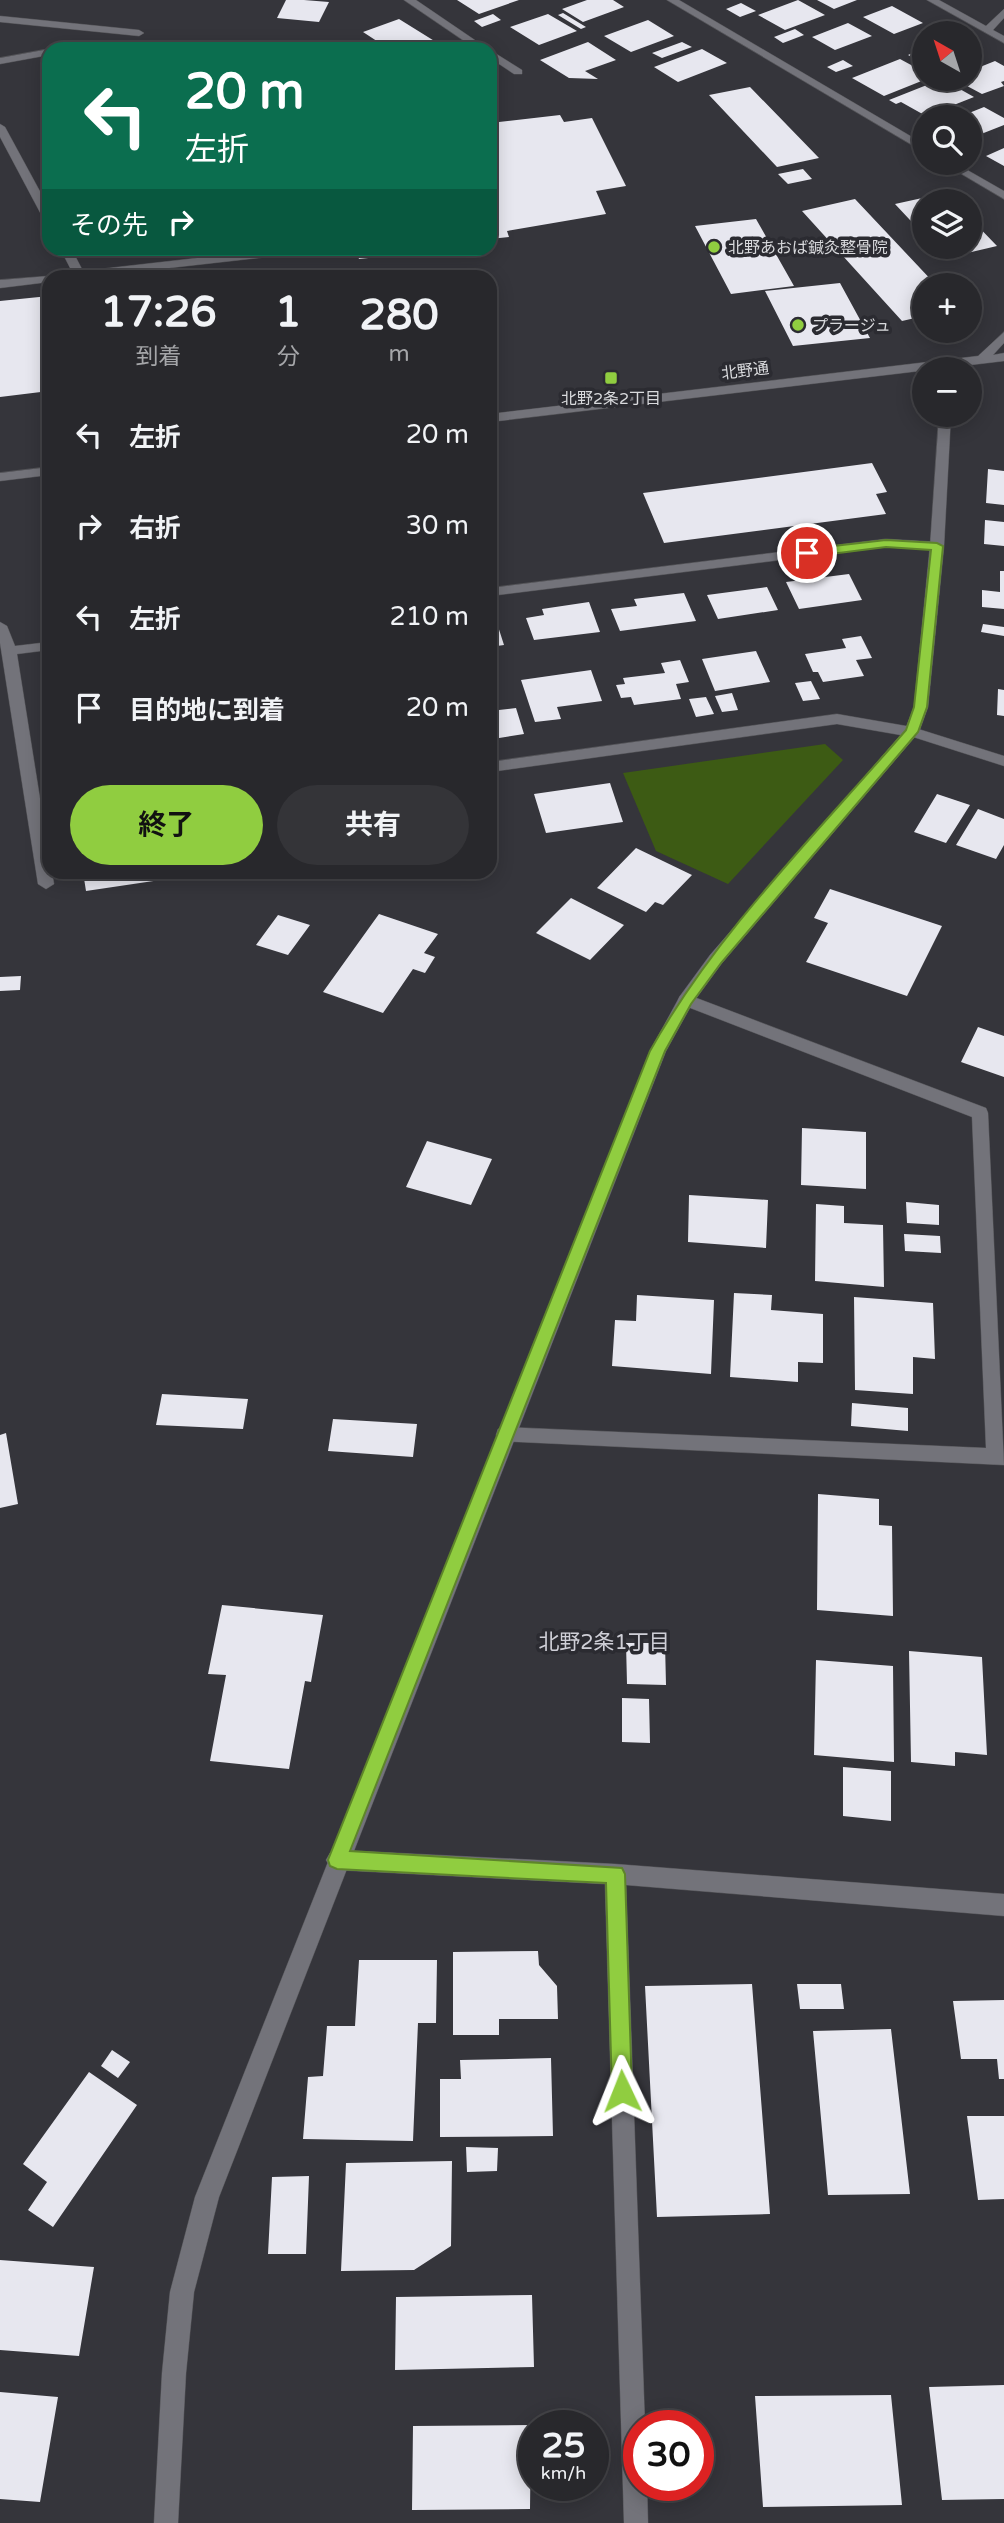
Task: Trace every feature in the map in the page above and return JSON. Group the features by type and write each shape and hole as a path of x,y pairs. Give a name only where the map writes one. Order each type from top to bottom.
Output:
{"street":[{"path":"409,0 473,42"},
{"path":"672,0 912,142"},
{"path":"932,0 1004,40"},
{"path":"987,31 1004,12"},
{"path":"0,19 139,33"},
{"path":"0,61 42,53"},
{"path":"497,58 518,72"},
{"path":"0,127 42,205"},
{"path":"968,175 1004,196"},
{"path":"131,270 251,256"},
{"path":"0,284 42,280"},
{"path":"982,359 1004,336"},
{"name":"北野通","path":"982,360 1004,357"},
{"name":"北野通","path":"497,417 912,368"},
{"path":"166,2523 174,2372 185,2280 207,2197 337,1860 657,1051 686,1000 716,959 912,732 920,707 937,546 944,427"},
{"path":"0,477 42,472"},
{"path":"497,591 886,543 937,546"},
{"path":"0,626 10,651 42,828"},
{"path":"10,651 42,647"},
{"path":"497,766 838,719 912,732 1004,761"},
{"path":"46,879 46,884"},
{"path":"505,1435 1000,1457 980,1113 686,1000"},
{"path":"337,1860 615,1874 1004,1905"},
{"path":"615,1874 636,2523"}],"green space":[{"path":"825,744 843,760 728,884 656,851 623,773"}],"building":[{"path":"286,0 329,2 319,22 277,18"},
{"path":"457,0 519,0 479,14"},
{"path":"587,0 613,0 624,7 583,22 562,9"},
{"path":"798,0 825,15 785,30 758,15"},
{"path":"817,0 857,0 834,9"},
{"path":"741,3 756,11 740,17 726,9"},
{"path":"892,6 919,21 912,21 912,27 894,34 863,17"},
{"path":"563,13 586,27 581,29 558,15"},
{"path":"493,14 501,20 482,27 474,21"},
{"path":"548,14 577,31 539,45 510,27"},
{"path":"399,19 436,42 378,42 363,32"},
{"path":"648,20 674,36 631,52 604,36"},
{"path":"848,23 872,36 835,50 812,37"},
{"path":"795,29 804,35 783,43 774,37"},
{"path":"588,42 616,60 585,71 598,79 569,78 540,60"},
{"path":"682,42 692,47 662,58 652,53"},
{"path":"702,49 727,63 678,82 654,67"},
{"path":"900,59 912,66 912,85 884,96 852,78"},
{"path":"843,60 853,66 836,72 827,67"},
{"path":"995,61 1004,66 1004,81 1001,82 1004,86 982,94 976,91 982,91 982,66"},
{"path":"750,87 819,158 777,167 709,95"},
{"path":"912,91 963,91 974,97 954,105 912,105 912,108 901,102 896,104 889,100"},
{"path":"982,108 1004,118 1004,125 982,134"},
{"path":"560,115 564,122 592,118 626,186 596,191 606,214 507,231 509,237 497,238 497,122"},
{"path":"1004,148 1004,166 986,156"},
{"path":"803,169 812,179 788,184 778,174"},
{"path":"855,199 925,273 912,273 912,319 902,321 802,211"},
{"path":"912,200 912,222 895,204"},
{"path":"756,219 794,286 731,294 695,226"},
{"path":"982,230 997,246 982,250"},
{"path":"358,256 387,256 359,259"},
{"path":"840,283 870,338 793,346 765,291"},
{"path":"42,297 42,392 0,397 0,301"},
{"path":"872,463 887,492 876,494 886,514 664,543 643,493"},
{"path":"988,469 1004,471 1004,505 986,503"},
{"path":"985,520 1004,522 1004,546 984,544"},
{"path":"1000,571 1004,571 1004,609 982,607 982,590 1000,592"},
{"path":"849,574 862,600 799,609 786,582"},
{"path":"767,587 778,610 718,619 707,595"},
{"path":"684,593 696,621 620,631 611,609 637,606 634,599"},
{"path":"589,602 600,632 534,640 526,618 544,615 542,609"},
{"path":"497,623 504,645 497,646"},
{"path":"983,624 1004,627 1004,636 981,632"},
{"path":"861,636 872,658 856,660 864,676 823,682 818,672 813,672 805,654 846,648 842,639"},
{"path":"756,651 770,682 715,691 702,659"},
{"path":"680,660 689,682 676,684 681,699 634,705 631,697 621,698 616,685 625,684 623,678 665,673 661,663"},
{"path":"591,670 602,701 557,707 561,719 535,722 521,680"},
{"path":"811,681 820,699 803,701 795,683"},
{"path":"998,689 1004,690 1004,716 997,715"},
{"path":"732,693 738,710 722,712 715,696"},
{"path":"706,697 714,714 696,717 689,699"},
{"path":"516,708 524,734 497,738 497,710"},
{"path":"610,783 623,822 546,833 534,794"},
{"path":"937,794 970,805 946,843 914,832"},
{"path":"978,809 1004,819 1004,845 996,859 956,845"},
{"path":"636,848 692,875 663,905 655,902 646,912 597,888"},
{"path":"84,879 167,879 86,891"},
{"path":"830,889 942,926 907,996 806,962 828,923 814,918"},
{"path":"571,898 624,925 590,960 536,933"},
{"path":"379,914 438,934 424,953 435,957 425,973 413,969 383,1013 323,992"},
{"path":"278,915 310,925 288,955 256,945"},
{"path":"21,976 20,990 0,991 0,977"},
{"path":"978,1027 1004,1036 1004,1077 961,1062"},
{"path":"802,1128 866,1132 866,1189 801,1185"},
{"path":"427,1141 492,1159 471,1205 406,1187"},
{"path":"689,1195 768,1200 766,1248 688,1242"},
{"path":"906,1202 939,1205 939,1225 907,1223"},
{"path":"816,1204 844,1206 844,1223 883,1225 884,1287 815,1281"},
{"path":"904,1234 940,1236 941,1253 905,1251"},
{"path":"734,1293 772,1295 771,1310 823,1314 823,1363 798,1362 798,1382 730,1377"},
{"path":"637,1295 714,1300 711,1374 612,1366 615,1320 636,1321"},
{"path":"854,1297 933,1303 935,1359 913,1357 913,1394 855,1390"},
{"path":"162,1394 248,1399 243,1429 156,1425"},
{"path":"852,1403 908,1408 908,1431 851,1426"},
{"path":"333,1419 417,1424 413,1457 328,1451"},
{"path":"6,1433 18,1504 0,1508 0,1435"},
{"path":"818,1494 879,1499 879,1525 892,1526 893,1616 817,1610"},
{"path":"222,1605 323,1615 311,1682 305,1681 289,1769 210,1761 226,1675 208,1674"},
{"path":"626,1643 665,1643 666,1685 627,1684"},
{"path":"909,1651 982,1657 987,1755 955,1752 955,1766 911,1762"},
{"path":"816,1660 893,1666 894,1762 814,1755"},
{"path":"622,1698 649,1699 650,1743 622,1742"},
{"path":"843,1767 891,1771 891,1821 843,1816"},
{"path":"538,1951 539,1965 557,1986 558,2019 499,2019 499,2035 453,2035 453,1952"},
{"path":"359,1960 437,1960 436,2023 418,2023 413,2141 303,2139 308,2077 323,2076 327,2026 355,2026"},
{"path":"752,1984 770,2214 657,2217 645,1986"},
{"path":"797,1984 841,1984 844,2009 800,2009"},
{"path":"1004,2000 1004,2079 999,2079 997,2059 961,2059 953,2001"},
{"path":"891,2029 910,2194 828,2195 813,2031"},
{"path":"112,2050 130,2062 118,2078 101,2066"},
{"path":"551,2058 553,2136 440,2137 440,2079 461,2079 460,2060"},
{"path":"89,2072 137,2105 53,2227 28,2210 47,2182 23,2164"},
{"path":"967,2116 1004,2116 1004,2199 978,2200"},
{"path":"466,2147 498,2148 497,2171 467,2172"},
{"path":"452,2161 451,2246 414,2270 341,2271 346,2163"},
{"path":"309,2176 306,2254 268,2254 272,2177"},
{"path":"0,2260 94,2267 79,2356 0,2350"},
{"path":"532,2295 534,2367 395,2370 396,2297"},
{"path":"1004,2385 1004,2499 942,2500 929,2387"},
{"path":"0,2392 58,2397 40,2502 0,2499"},
{"path":"891,2395 902,2505 763,2507 755,2396"},
{"path":"518,2425 518,2501 530,2501 530,2509 412,2510 413,2426"}],"place":[{"name":"北野あおば鍼灸整骨院","path":"714,247"},
{"name":"プラージュ","path":"798,325"},
{"name":"北野2条2丁目","path":"611,378"}],"district":[{"name":"北野2条1丁目","path":"604,1642"}],"route":[{"path":"622,2091 615,1874 337,1860 657,1051 686,1000 716,959 912,732 920,707 937,546 886,543 807,553"}]}
